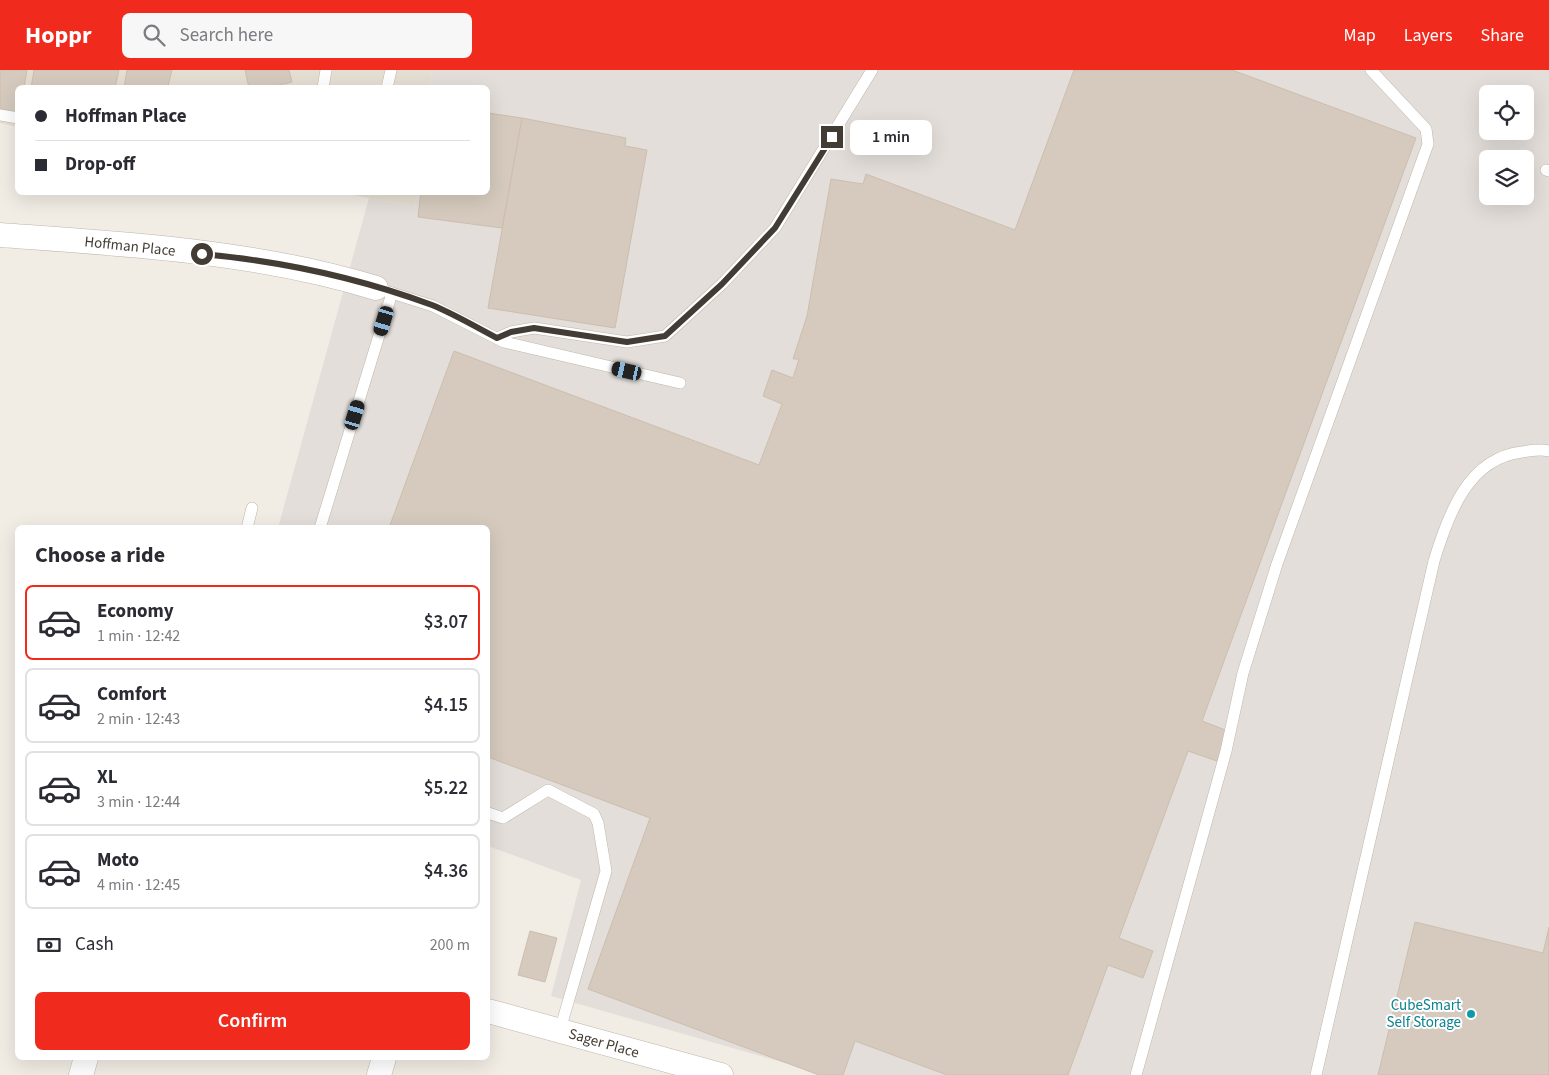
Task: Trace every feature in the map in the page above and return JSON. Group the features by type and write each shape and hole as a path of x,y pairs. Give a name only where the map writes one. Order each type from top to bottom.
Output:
{"street":[{"name":"Hoffman Place","path":"0,235 220,255 287,266 384,290"},
{"name":"Sager Place","path":"490,1012 560,1030 674,1069 721,1075"},
{"path":"81,1075 85,1060"},
{"path":"379,1075 383,1060"}],"lane":[{"path":"324,85 326,70"},
{"path":"388,85 390,70"},
{"path":"497,338 511,332 534,328 627,342 665,336 722,284 775,228 872,70"},
{"path":"1136,1075 1226,751 1243,673 1274,573 1428,144 1426,129 1371,70"},
{"path":"0,115 15,118"},
{"path":"321,525 384,290 433,306 504,342 680,383"},
{"path":"1316,1075 1434,561 1443,531 1461,494 1483,466 1507,453 1542,449 1549,451"},
{"path":"248,525 252,508"},
{"path":"490,813 503,818 548,790 594,814 598,823 606,871 560,1030"}],"shaded area":[{"path":"0,70 432,70 430,85 15,85 15,127 0,123"},
{"path":"432,70 1549,70 1549,1075 827,1075 551,996 581,880 490,847 490,525 279,525 369,198 415,207 417,195 490,195 490,85 430,85"},
{"path":"353,195 417,195 415,207"}],"building":[{"path":"0,70 27,70 24,85 15,85 15,112 0,109"},
{"path":"34,70 119,70 116,85 32,85"},
{"path":"127,70 172,70 168,85 124,85"},
{"path":"245,70 289,70 292,82 280,85 248,85"},
{"path":"1074,70 1232,70 1416,138 1202,721 1228,731 1217,761 1188,751 1119,938 1153,951 1143,978 1108,965 1068,1075 947,1075 855,1041 843,1075 819,1075 588,989 650,818 490,758 490,525 390,525 454,351 759,465 782,404 763,396 772,370 793,378 799,359 793,359 807,316 831,179 863,184 866,174 1015,230"},
{"path":"490,113 522,118 502,228 418,217 421,195 490,195"},
{"path":"522,118 626,138 625,146 647,150 615,328 488,308"},
{"name":"CubeSmart Self Storage","path":"1415,922 1543,953 1549,927 1549,1075 1378,1075"},
{"path":"530,931 557,938 545,982 518,975"}],"place":[{"name":"CubeSmart Self Storage","path":"1471,1014"}],"route":[{"path":"202,254 220,255 287,266 352,281 433,306 497,338 511,332 534,328 627,342 665,336 722,284 775,228 832,137"}]}
